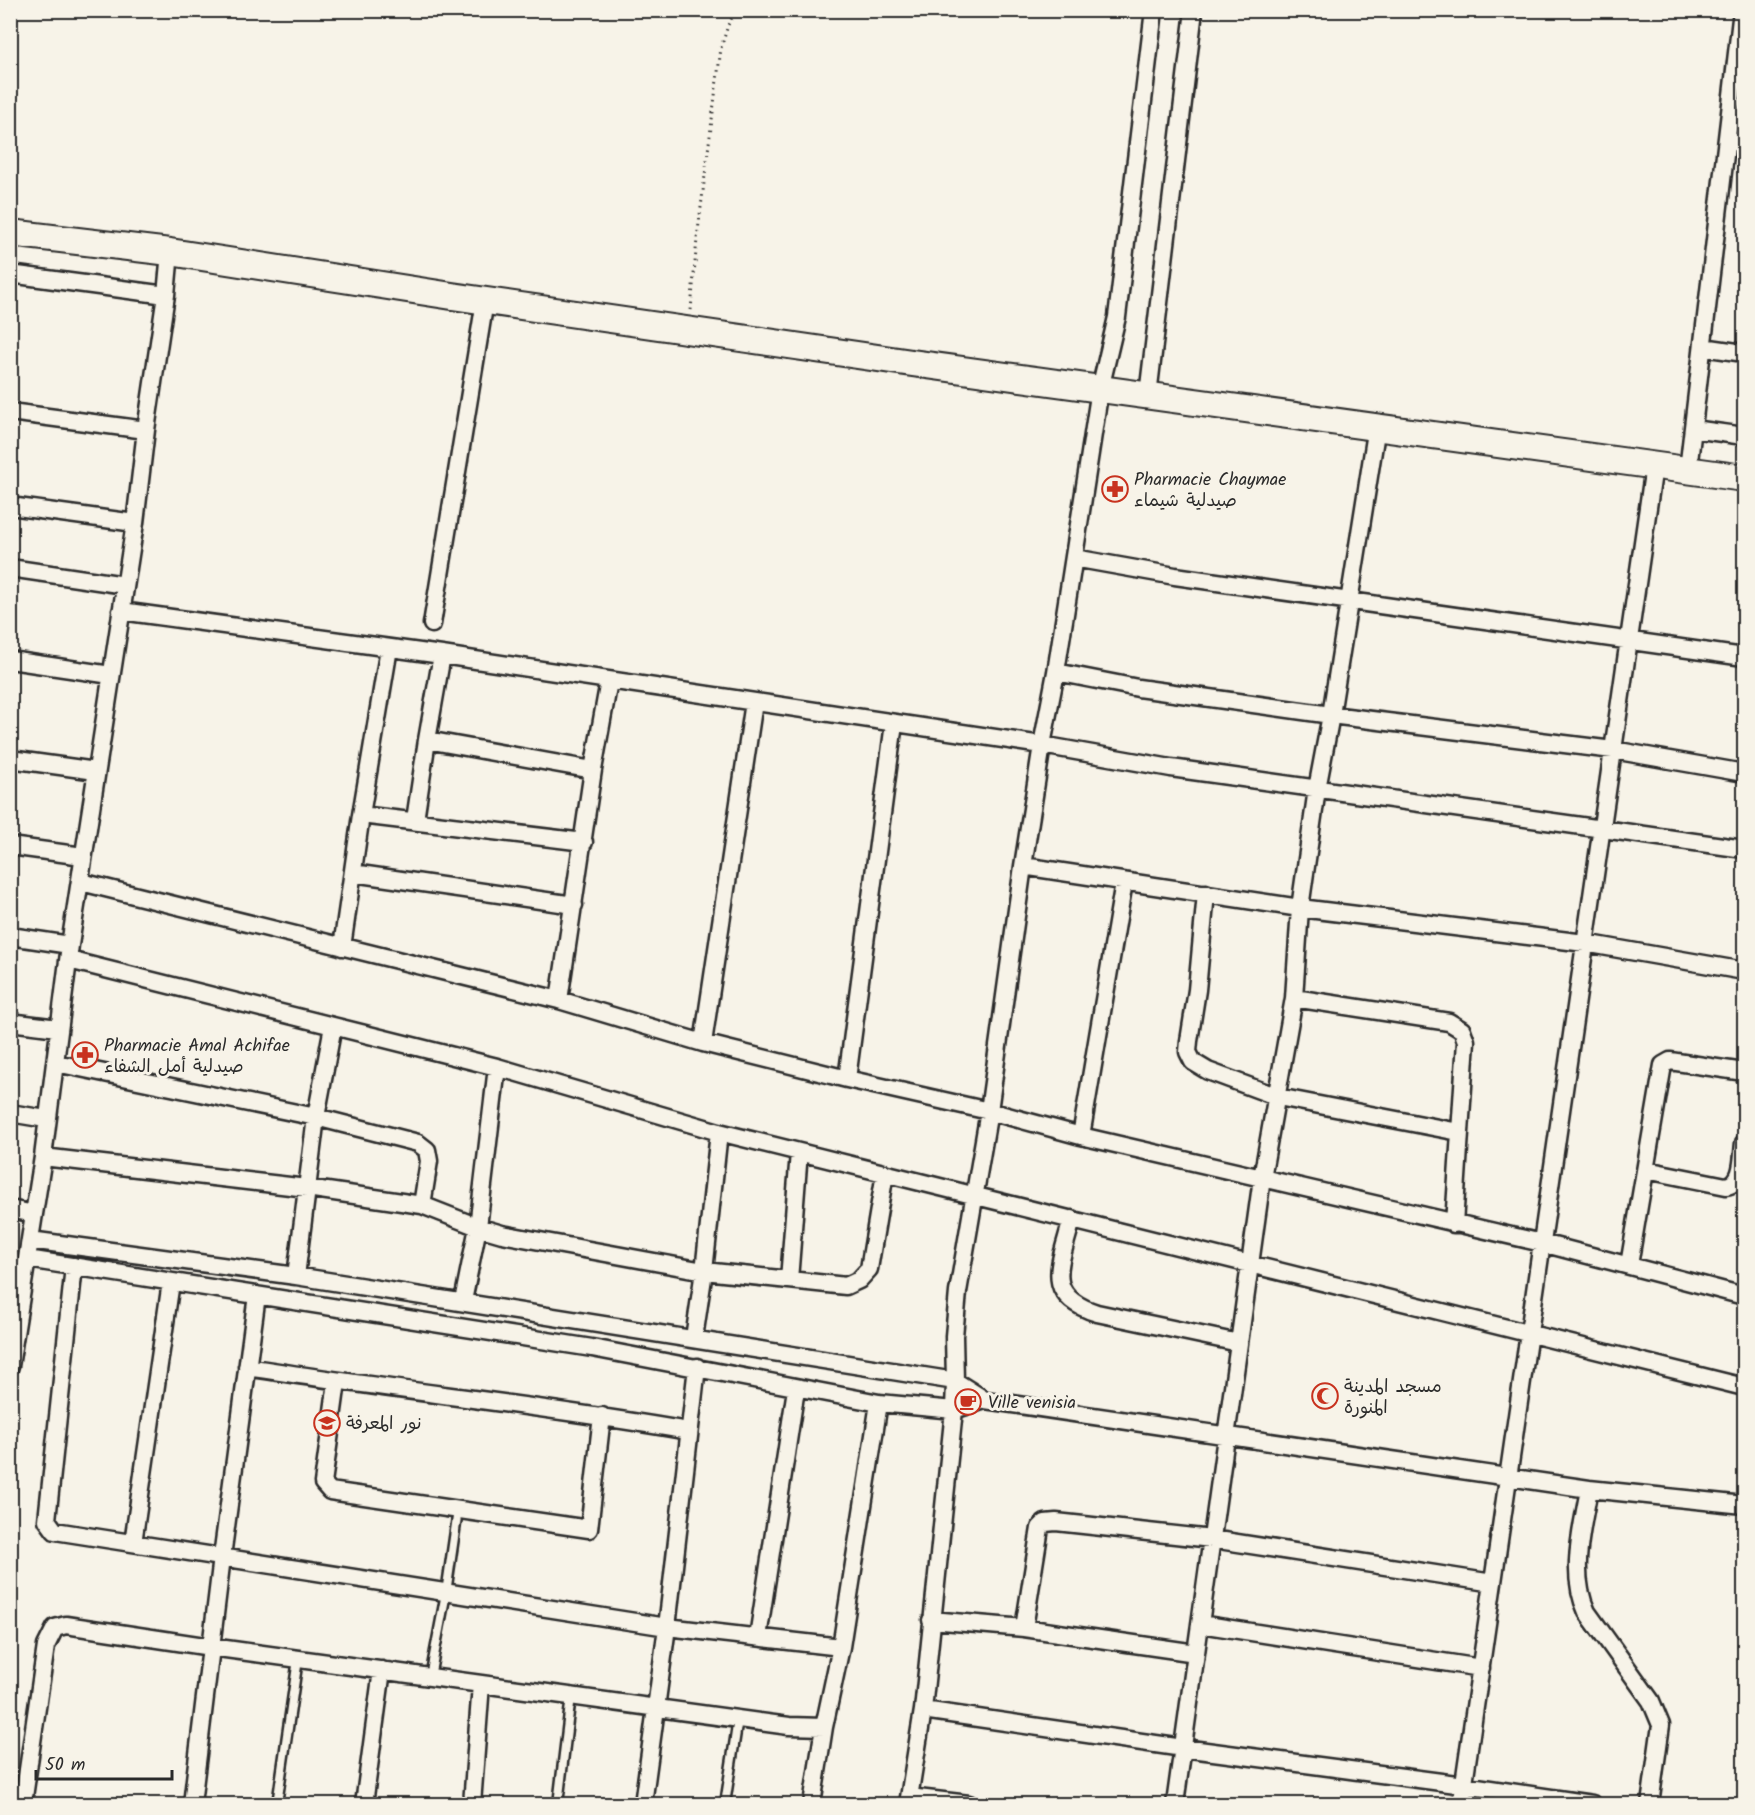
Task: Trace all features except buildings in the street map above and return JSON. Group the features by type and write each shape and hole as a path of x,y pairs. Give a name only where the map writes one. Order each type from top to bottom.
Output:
{"main road":[{"path":"10,233 170,252 485,301 1744,478"}],"street":[{"path":"962,1804 909,1801 923,1710 954,1410 955,1314 989,1111 1042,745 1056,672 1100,389 1117,317 1154,10"},
{"path":"1148,395 1194,10"},
{"path":"1688,470 1727,141 1741,49 1742,10"},
{"path":"1727,141 1744,143"},
{"path":"10,1366 43,1157 46,1119 56,1063 58,1028 83,856 135,523 170,252"},
{"path":"10,274 166,295"},
{"path":"432,624 485,301"},
{"path":"1703,347 1744,353"},
{"path":"10,412 146,430"},
{"path":"1175,1804 1262,1178 1294,998 1300,908 1317,789 1377,426"},
{"path":"1693,429 1744,436"},
{"path":"1461,1804 1654,466"},
{"path":"10,506 135,523"},
{"path":"1074,558 1175,576 1744,657"},
{"path":"10,568 124,585"},
{"path":"122,611 442,655 1042,745 1171,768 1744,849"},
{"path":"342,947 361,814 389,648"},
{"path":"415,820 426,740 442,655"},
{"path":"10,660 111,675"},
{"path":"1056,672 1138,688 1613,750 1744,773"},
{"path":"559,1000 593,770 609,681"},
{"path":"703,1043 754,702"},
{"path":"847,1079 894,723"},
{"path":"426,740 593,770"},
{"path":"10,759 96,771"},
{"path":"361,814 584,842"},
{"path":"10,846 83,856"},
{"path":"1023,866 1300,908 1585,944 1744,970"},
{"path":"353,873 574,905"},
{"path":"81,882 559,1000 703,1043 847,1079 1542,1243 1744,1296"},
{"path":"1081,1136 1124,882"},
{"path":"1206,893 1197,990 1188,1052 1198,1067 1278,1097 1459,1132"},
{"path":"10,936 333,1026 497,1066 719,1132 1744,1387"},
{"path":"1294,998 1449,1022 1462,1030 1466,1041 1454,1224"},
{"path":"10,1022 58,1028"},
{"path":"296,1276 316,1117 333,1026"},
{"path":"1629,1265 1662,1065 1670,1061 1744,1072"},
{"path":"56,1063 316,1117 418,1143 427,1150 429,1161 422,1205"},
{"path":"463,1301 478,1227 497,1066"},
{"path":"10,1113 46,1119"},
{"path":"694,1338 704,1271 719,1132"},
{"path":"1646,1170 1726,1186 1731,1185 1740,1172 1744,1143"},
{"path":"789,1280 799,1152"},
{"path":"43,1157 307,1188 422,1205 502,1234 704,1271 846,1286 853,1284 869,1269 885,1173"},
{"path":"10,1209 34,1214"},
{"path":"1072,1219 1059,1276 1061,1290 1069,1299 1082,1308 1097,1313 1239,1343"},
{"path":"30,1240 463,1301 956,1381 985,1400 1508,1478 1744,1505"},
{"path":"27,1259 592,1348 697,1367 796,1389 879,1403 954,1410 985,1400"},
{"path":"74,1266 47,1520 55,1531 667,1628 841,1647"},
{"path":"133,1543 171,1282"},
{"path":"192,1804 257,1295"},
{"path":"247,1367 337,1382 602,1416 688,1431"},
{"path":"644,1804 697,1367"},
{"path":"337,1382 323,1483 330,1491 589,1529 602,1416"},
{"path":"758,1637 796,1389"},
{"path":"812,1804 824,1727 841,1647 879,1403"},
{"path":"1589,1489 1579,1552 1580,1597 1587,1612 1659,1714 1661,1725 1650,1804"},
{"path":"1023,1628 1040,1528 1046,1523 1069,1522 1212,1539 1493,1583"},
{"path":"931,1620 1023,1628 1196,1653"},
{"path":"1200,1623 1481,1668"},
{"path":"23,1804 46,1646 55,1628 66,1625 789,1726 824,1727"},
{"path":"364,1804 382,1670"},
{"path":"472,1804 481,1684"},
{"path":"923,1710 1183,1748 1464,1785 1556,1802 1592,1804"}],"lane":[{"path":"430,1677 446,1593 458,1510"},
{"path":"277,1804 298,1659"},
{"path":"558,1804 571,1696"},
{"path":"725,1804 738,1719"}],"path":[{"path":"689,330 697,239 721,48 736,10"}],"place":[{"name":"Pharmacie Chaymae صيدلية شيماء","path":"1115,489"},
{"name":"Pharmacie Amal Achifae صيدلية أمل الشفاء","path":"85,1055"},
{"name":"مسجد المدينة المنورة","path":"1325,1396"},
{"name":"Ville venisia","path":"968,1402"},
{"name":"نور المعرفة","path":"327,1423"}]}
